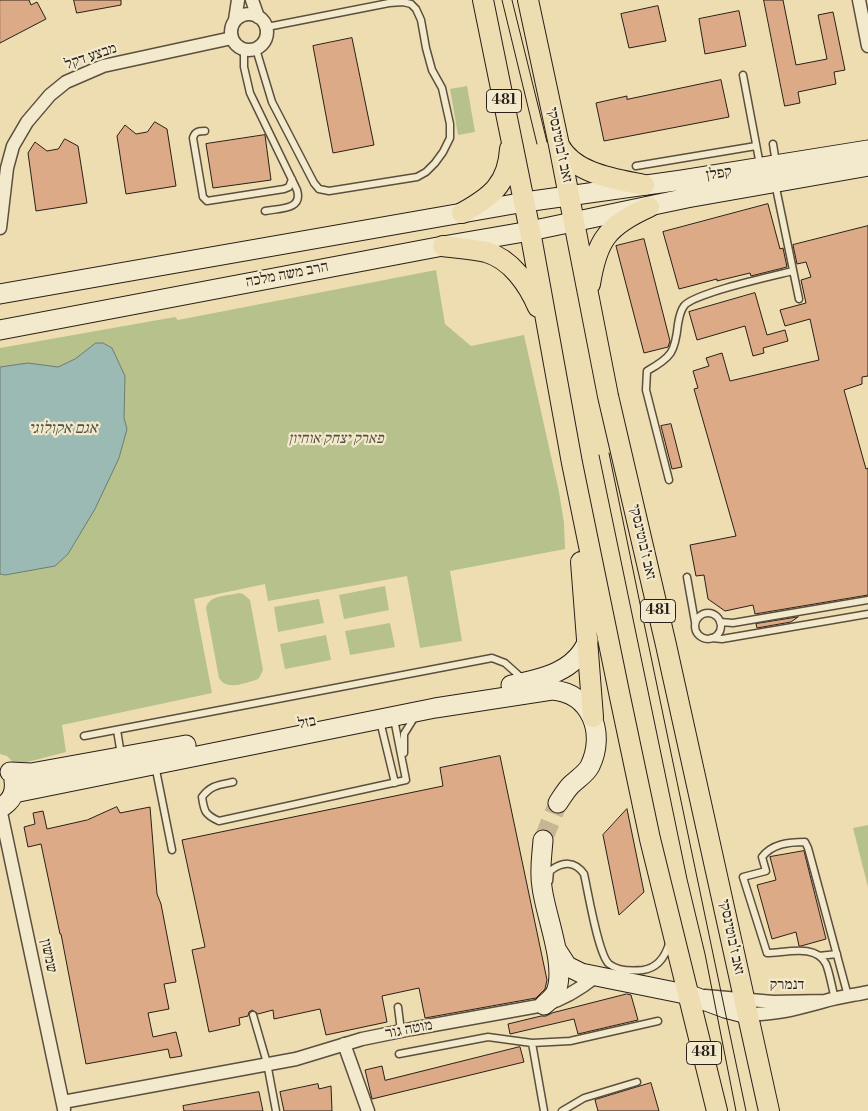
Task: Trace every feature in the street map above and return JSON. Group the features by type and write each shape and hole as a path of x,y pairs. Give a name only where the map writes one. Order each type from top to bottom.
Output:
{"main road":[{"name":"481","path":"484,0 530,231 572,463 649,832 717,1111"},
{"name":"זאב ז'בוטינסקי","path":"528,0 559,145 608,396 666,645 769,1111"},
{"path":"462,213 486,199 497,189 504,178 509,164 511,138"},
{"path":"559,145 569,157 587,169 608,178 644,185"},
{"path":"587,296 592,267 600,244 614,227 628,216 648,207"},
{"path":"444,246 486,252 510,265 528,286 547,327"},
{"path":"572,463 593,717"}],"street":[{"path":"238,0 236,20 231,32 232,38 239,48 250,50 264,42 267,36 267,27 258,17 252,0"},
{"path":"859,0 868,46"},
{"path":"236,20 246,14 258,17"},
{"name":"מבצע דקל","path":"0,228 7,168 13,146 27,122 50,95 66,82 102,66 232,38"},
{"name":"קפלן","path":"574,222 687,198 770,171 868,150"},
{"name":"קפלן","path":"569,196 644,185 770,171 868,166"},
{"name":"הרב משה מלכה","path":"0,294 524,202 569,196"},
{"name":"הרב משה מלכה","path":"0,330 574,222"},
{"name":"בזל","path":"386,715 545,677 567,667 579,656 588,640"},
{"name":"בזל","path":"14,793 153,758 386,715 552,690 572,695 584,704 593,717"},
{"path":"558,803 565,791 590,767 595,753 596,738 593,717"},
{"name":"בזל","path":"5,769 31,773 122,757 153,758"},
{"path":"0,808 11,800 14,793 14,779 5,769"},
{"name":"שמשון","path":"0,808 64,1107"},
{"path":"543,840 542,888 567,966 581,974 594,973 632,984 690,996 725,1008 746,1007"},
{"path":"544,1005 554,995 563,951"},
{"name":"מוטה גור","path":"64,1107 267,1063 296,1059 344,1044 401,1031 544,1005 579,990 594,973"},
{"name":"דנמרק","path":"746,1007 773,1002 830,1000 868,992"},
{"path":"344,1044 368,1111"}],"lane":[{"path":"250,50 272,102 314,183 320,189 329,191 417,177 435,164 450,138 450,124 442,88 432,70 421,20 416,9 411,4 404,2 267,27"},
{"path":"250,50 244,67 250,93 297,190 298,201 295,205 265,212"},
{"path":"743,75 756,146 770,171 799,299"},
{"path":"205,130 195,134 193,138 202,197 207,201 284,189 289,187 292,179"},
{"path":"770,171 773,144"},
{"path":"636,166 756,146"},
{"path":"669,480 646,390 647,371 665,361 676,344 679,319 685,305 703,295 793,271"},
{"path":"687,577 697,632 703,638 722,639 868,614"},
{"path":"720,622 733,623 868,600"},
{"path":"695,624 699,617 707,613 715,615 720,622 720,630 711,638"},
{"path":"84,736 492,658 505,663 527,682"},
{"path":"403,764 404,734 414,718 434,708"},
{"path":"233,782 216,785 207,790 202,797 204,809 209,817 219,821 406,780 403,764 386,715"},
{"path":"386,715 395,783"},
{"path":"117,730 122,757"},
{"path":"153,758 172,850"},
{"path":"837,954 819,956 808,952 767,953 743,877 766,871 762,857 768,849 792,842 805,842 808,848 837,954 848,996"},
{"path":"551,887 548,879 550,871 569,864 580,867 584,874 601,947 609,963 618,968 635,971 649,969 659,963 667,951 672,926"},
{"path":"819,956 826,964 830,1000"},
{"path":"398,1007 401,1031"},
{"path":"253,1014 267,1063 276,1111"},
{"path":"399,1054 488,1037 532,1043 570,1041 658,1021"},
{"path":"532,1043 544,1111"},
{"path":"562,1111 584,1098 637,1082"}],"green space":[{"path":"467,86 475,132 458,135 450,89"},
{"name":"פארק יצחק אוחיון","path":"436,270 445,324 471,346 524,335 559,492 564,523 565,549 450,571 462,641 420,648 407,576 268,601 265,584 194,599 212,693 62,725 66,752 16,765 7,756 0,754 0,348 175,317 178,320"},
{"path":"385,586 389,610 344,619 339,595"},
{"path":"239,593 250,600 263,670 256,680 231,685 222,682 219,678 206,608 215,598"},
{"path":"319,599 324,623 278,632 274,607"},
{"path":"390,623 395,647 350,655 345,631"},
{"path":"326,635 331,660 285,669 280,644"},
{"path":"868,825 868,887 853,828"}],"water":[{"name":"אגם אקולוגי","path":"96,343 103,343 112,348 125,376 124,418 127,429 119,458 95,509 68,554 55,566 5,575 0,574 0,367 28,363 58,367 75,359"}],"building":[{"path":"0,0 29,0 31,5 37,2 46,19 0,43"},
{"path":"74,0 121,0 121,5 77,13"},
{"path":"764,0 783,0 796,65 827,59 818,15 833,12 845,70 834,72 836,84 798,92 800,103 785,106"},
{"path":"658,6 666,41 629,48 621,14"},
{"path":"739,11 746,46 705,54 699,19"},
{"path":"352,38 374,145 333,153 313,46"},
{"path":"721,80 729,117 604,141 596,103 627,96 627,99"},
{"path":"155,122 167,129 176,186 126,194 117,136 125,125 136,134 147,132"},
{"path":"265,135 271,180 213,188 206,144"},
{"path":"65,139 78,146 87,203 36,211 28,153 35,142 47,151 58,149"},
{"path":"768,204 780,249 783,248 787,267 751,276 750,273 717,281 717,279 679,289 663,232"},
{"path":"868,226 868,376 862,377 862,384 844,390 866,469 868,468 868,595 755,614 753,605 725,611 708,599 704,575 696,576 690,545 736,536 694,389 698,388 693,371 709,366 706,358 722,353 730,381 819,360 810,319 785,326 780,310 806,303 801,280 811,277 806,262 797,264 793,245"},
{"path":"644,239 670,341 668,347 644,353 616,246"},
{"path":"755,293 767,335 785,330 788,341 763,348 764,353 753,356 745,326 697,340 689,312"},
{"path":"671,424 682,467 672,469 661,426"},
{"path":"798,617 791,622 757,628 756,624"},
{"path":"500,756 547,980 545,989 536,998 425,1018 419,988 382,996 387,1022 326,1035 320,1009 274,1019 273,1010 258,1014 252,1010 248,1016 239,1018 240,1025 209,1032 192,950 205,947 182,840 443,786 440,768"},
{"path":"117,807 120,813 150,807 157,894 161,904 176,982 164,984 169,1009 148,1013 153,1037 176,1032 182,1056 170,1058 168,1049 86,1064 61,934 41,844 28,847 24,827 35,824 33,813 43,811 47,829 87,820"},
{"path":"627,809 644,892 619,915 603,835"},
{"path":"804,851 826,939 799,946 796,932 772,939 757,885 776,880 770,857"},
{"path":"627,994 631,995 638,1020 578,1034 574,1019 510,1034 508,1024 546,1016"},
{"path":"520,1047 524,1062 372,1099 365,1070 382,1066 385,1080"},
{"path":"651,1083 659,1111 598,1111 595,1100"},
{"path":"318,1084 319,1089 331,1086 332,1111 284,1111 280,1092"},
{"path":"259,1092 263,1111 184,1111 183,1106"}],"tunnel":[{"path":"543,840 558,803"}],"tram line":[{"path":"502,0 537,144"},
{"path":"512,0 547,142"},
{"path":"609,453 746,1111"},
{"path":"599,455 687,879 705,954 736,1111"}]}
